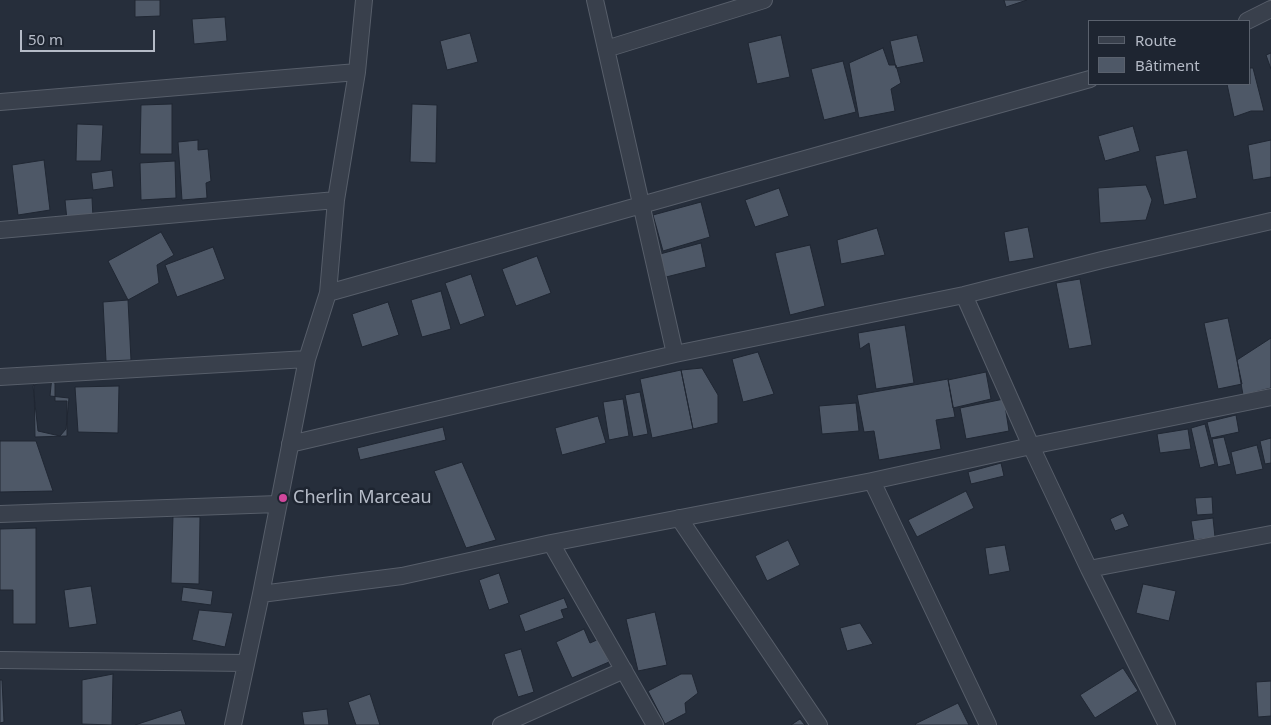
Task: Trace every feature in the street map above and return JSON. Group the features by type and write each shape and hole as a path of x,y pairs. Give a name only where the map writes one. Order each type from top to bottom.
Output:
{"street":[{"path":"233,725 261,594 306,359 328,294 336,200 357,72 364,0"},
{"path":"595,0 674,354"},
{"path":"606,49 733,5 764,0"},
{"path":"1248,20 1271,9"},
{"path":"0,102 357,72"},
{"path":"328,294 1088,81"},
{"path":"0,230 336,200"},
{"path":"290,444 674,354 964,295 1102,260 1271,222"},
{"path":"964,295 1031,446 1089,569 1167,725"},
{"path":"0,377 306,359"},
{"path":"261,594 402,576 551,543 872,481 1271,397"},
{"path":"872,481 988,725"},
{"path":"0,514 278,504"},
{"path":"678,518 819,725"},
{"path":"1089,569 1271,534"},
{"path":"551,543 655,725"},
{"path":"0,660 246,664"},
{"path":"501,725 624,670"}],"building":[{"path":"135,0 160,0 160,16 135,17"},
{"path":"1004,0 1027,0 1006,7"},
{"path":"225,17 227,41 194,44 192,19"},
{"path":"470,33 478,62 447,70 440,41"},
{"path":"781,35 790,77 757,84 748,43"},
{"path":"917,35 924,62 896,68 890,41"},
{"path":"883,48 889,65 896,65 901,83 891,89 895,111 859,118 849,63"},
{"path":"1271,53 1271,69 1266,55"},
{"path":"843,61 856,112 824,120 811,69"},
{"path":"1251,68 1253,68 1264,111 1251,111 1234,117 1227,85 1251,85"},
{"path":"172,104 172,154 140,154 141,105"},
{"path":"412,104 437,105 436,163 410,162"},
{"path":"77,124 103,125 101,161 76,161"},
{"path":"1133,126 1140,151 1105,161 1098,136"},
{"path":"198,140 198,150 208,149 211,181 206,183 207,198 182,200 178,142"},
{"path":"1271,140 1271,177 1253,180 1248,145"},
{"path":"1187,150 1197,198 1164,205 1155,156"},
{"path":"44,160 50,210 18,215 12,165"},
{"path":"175,161 176,198 141,200 140,163"},
{"path":"112,170 114,187 93,190 91,173"},
{"path":"1146,185 1152,200 1146,220 1100,223 1098,188"},
{"path":"779,188 789,216 755,227 745,200"},
{"path":"92,198 93,218 67,220 65,200"},
{"path":"701,202 710,237 663,251 653,215"},
{"path":"1028,227 1034,258 1009,262 1004,232"},
{"path":"877,228 885,255 841,264 837,240"},
{"path":"161,232 174,255 157,265 159,283 128,300 108,261"},
{"path":"701,243 706,267 666,277 660,254"},
{"path":"810,245 825,306 790,315 775,253"},
{"path":"213,247 225,279 177,297 165,265"},
{"path":"537,256 551,293 516,306 502,269"},
{"path":"471,274 485,316 460,325 445,283"},
{"path":"1080,279 1092,345 1069,349 1056,283"},
{"path":"441,291 451,329 422,337 411,300"},
{"path":"128,300 131,360 106,361 103,302"},
{"path":"388,302 399,335 362,347 352,314"},
{"path":"1228,318 1242,384 1218,389 1204,323"},
{"path":"905,325 914,383 876,389 869,343 860,349 858,333"},
{"path":"1271,338 1271,388 1243,395 1237,360"},
{"path":"758,352 774,394 743,402 732,359"},
{"path":"702,368 718,395 718,423 693,429 681,370"},
{"path":"681,370 693,429 652,438 640,379"},
{"path":"986,372 991,399 953,408 948,380"},
{"path":"52,376 50,396 69,398 66,429 60,436 38,431 33,386"},
{"path":"34,377 55,383 55,401 67,401 67,436 35,437"},
{"path":"948,379 955,417 936,420 941,449 879,460 874,431 864,432 857,395"},
{"path":"119,386 118,433 78,432 75,387"},
{"path":"640,392 648,434 633,437 625,395"},
{"path":"623,399 629,436 609,440 603,402"},
{"path":"1004,399 1009,431 966,439 960,408"},
{"path":"856,403 859,431 822,434 819,406"},
{"path":"1236,415 1239,432 1211,438 1207,422"},
{"path":"598,416 606,443 562,455 555,428"},
{"path":"1205,424 1215,464 1200,468 1191,428"},
{"path":"443,427 446,440 360,460 357,448"},
{"path":"1188,429 1191,449 1160,453 1157,434"},
{"path":"1224,437 1231,464 1218,467 1212,439"},
{"path":"1271,438 1271,463 1265,464 1260,441"},
{"path":"0,441 36,441 53,491 0,492"},
{"path":"1257,445 1263,469 1236,475 1231,452"},
{"path":"462,462 496,540 466,548 434,471"},
{"path":"1001,463 1004,476 971,484 968,472"},
{"path":"966,491 974,508 917,537 908,520"},
{"path":"1212,497 1213,514 1197,515 1195,498"},
{"path":"1123,513 1129,526 1115,531 1110,519"},
{"path":"173,517 200,517 199,584 171,583"},
{"path":"1213,518 1215,537 1194,540 1191,521"},
{"path":"36,528 36,624 13,624 13,590 0,590 0,529"},
{"path":"788,540 800,565 767,581 755,556"},
{"path":"1005,545 1010,571 989,575 985,548"},
{"path":"499,573 509,603 489,610 479,580"},
{"path":"1143,584 1176,591 1169,621 1136,613"},
{"path":"91,586 97,624 69,628 64,590"},
{"path":"183,587 213,591 211,605 181,601"},
{"path":"564,598 568,608 561,610 564,618 525,632 519,615"},
{"path":"199,610 233,613 225,647 192,640"},
{"path":"655,612 667,665 638,671 626,619"},
{"path":"860,623 873,644 847,651 840,628"},
{"path":"584,629 590,643 599,639 609,662 572,678 556,642"},
{"path":"521,649 534,692 518,697 504,654"},
{"path":"1123,668 1138,691 1095,718 1080,695"},
{"path":"113,674 112,725 82,724 82,680"},
{"path":"681,674 692,674 698,693 685,703 686,713 665,724 648,691"},
{"path":"0,680 2,680 4,722 0,723"},
{"path":"1271,681 1271,716 1258,717 1256,682"},
{"path":"370,694 380,725 356,725 348,702"},
{"path":"958,703 969,725 915,724"},
{"path":"327,709 329,725 304,725 302,712"},
{"path":"181,710 186,725 135,725"},
{"path":"800,719 805,725 791,725"}],"place":[{"name":"Cherlin Marceau","path":"283,498"}]}
